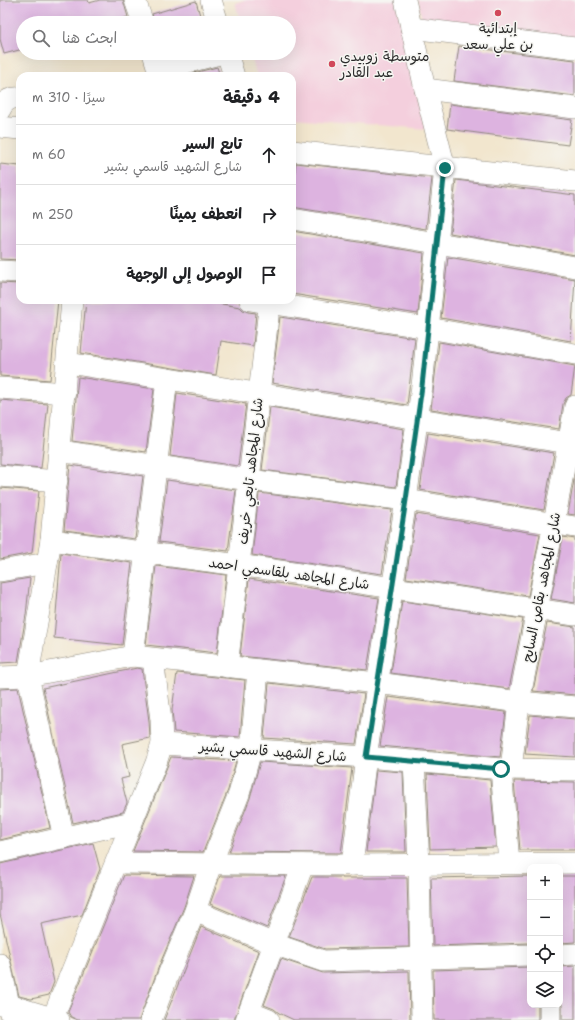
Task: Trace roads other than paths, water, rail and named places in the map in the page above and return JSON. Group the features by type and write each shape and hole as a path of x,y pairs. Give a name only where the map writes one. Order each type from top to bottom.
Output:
{"street":[{"path":"135,0 141,16"},
{"path":"211,0 216,16"},
{"path":"352,865 366,757 418,418 445,168 405,0"},
{"path":"411,28 575,48"},
{"path":"157,66 187,60"},
{"path":"229,60 233,72"},
{"path":"425,89 575,108"},
{"path":"0,110 6,101 16,98"},
{"path":"0,127 16,128"},
{"path":"296,151 575,181"},
{"path":"296,219 575,267"},
{"path":"0,271 16,272"},
{"path":"64,838 28,676 51,540 68,363 72,304"},
{"name":"شارع المجاهد تابعي خريف","path":"227,667 258,394 263,304"},
{"path":"281,304 575,354"},
{"path":"68,363 571,443"},
{"path":"0,964 7,1010 55,1019 156,763 162,744 161,720 143,658 146,553 167,379"},
{"path":"0,388 65,393"},
{"name":"شارع المجاهد بقاص السايح","path":"509,863 506,769 571,443 575,406"},
{"path":"60,451 249,480 406,500 575,527"},
{"path":"0,476 57,481"},
{"name":"شارع المجاهد بلقاسمي احمد","path":"51,540 239,565 575,615"},
{"path":"0,571 48,563"},
{"path":"0,677 28,676 143,658 377,683 519,702 575,707"},
{"path":"151,1020 195,911 211,864 239,794 251,750 258,670"},
{"name":"شارع الشهيد قاسمي بشير","path":"162,744 366,757 506,769 575,770"},
{"path":"414,761 419,864 422,1020"},
{"path":"0,852 132,822"},
{"path":"116,862 303,865 575,863"},
{"path":"269,1020 248,1016 303,865"},
{"path":"195,911 274,944 323,961 527,955"},
{"path":"563,955 575,954"},
{"path":"550,1008 550,1020"}],"place":[{"name":"إبتدائية بن علي سعد","path":"498,13"},
{"name":"متوسطة زوبيدي عبد القادر","path":"332,64"}]}
